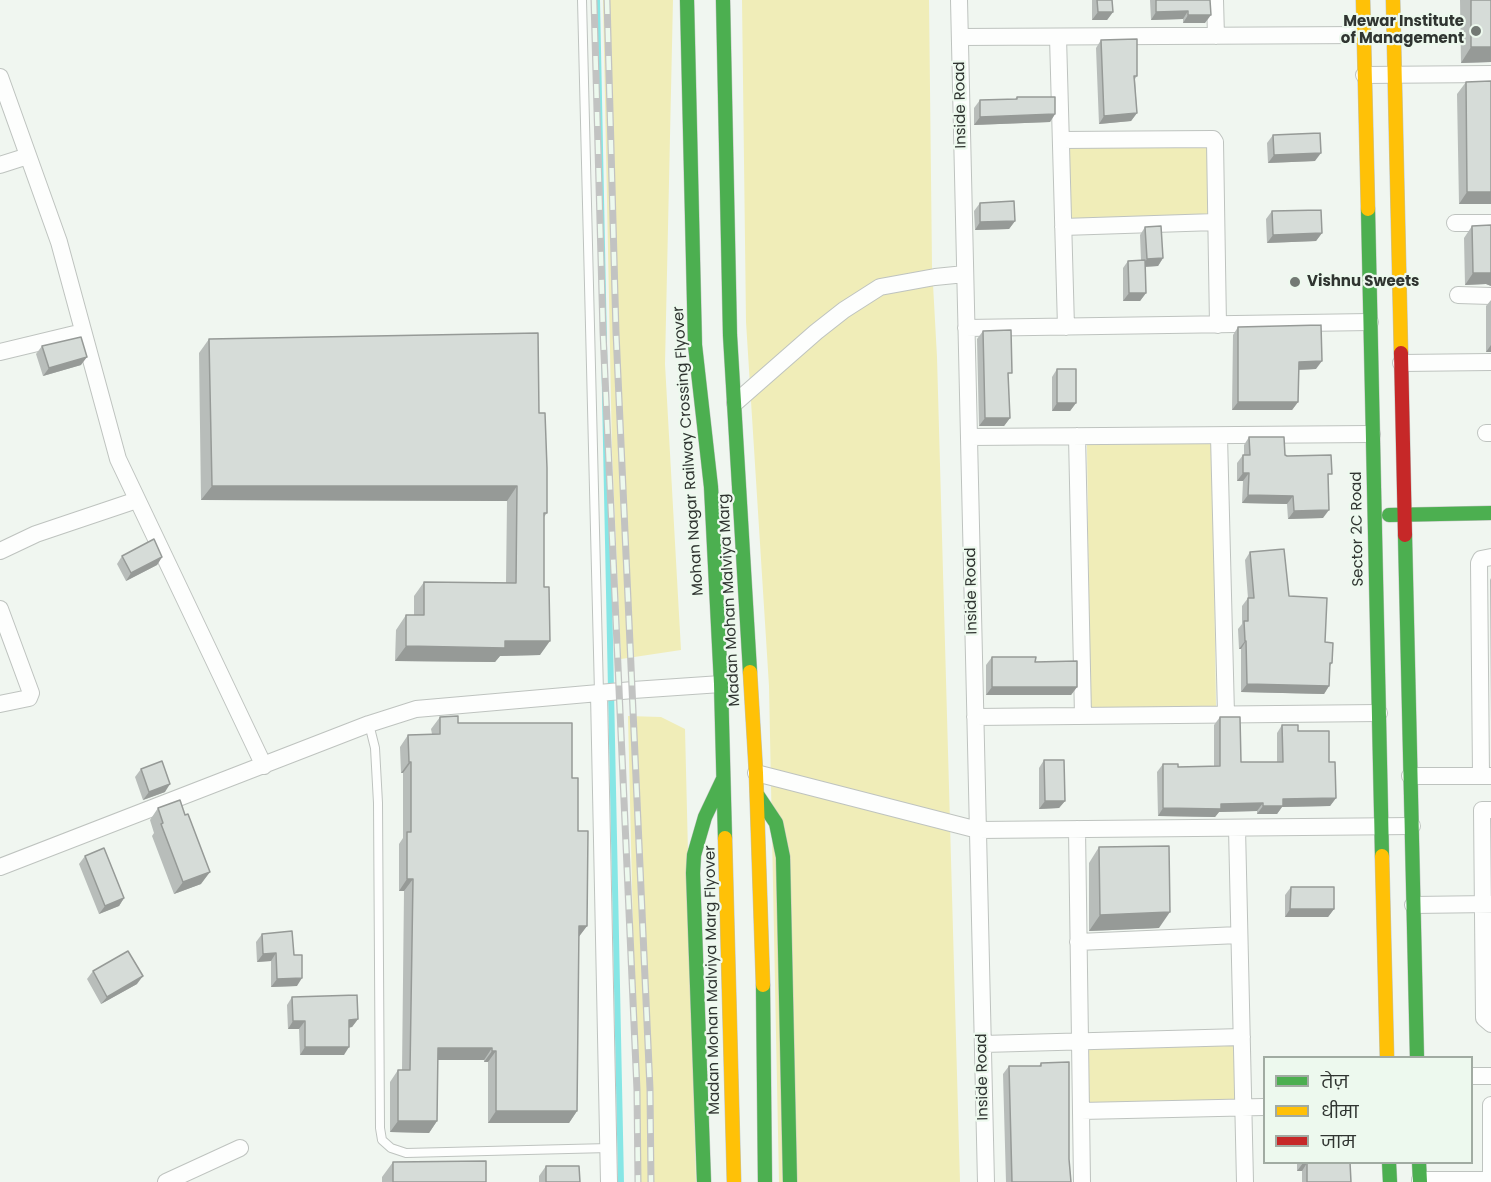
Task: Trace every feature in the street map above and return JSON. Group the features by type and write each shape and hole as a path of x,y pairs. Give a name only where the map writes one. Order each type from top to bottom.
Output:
{"main road":[{"name":"Mohan Nagar Railway Crossing Flyover","path":"687,0 694,345 711,487 721,684"},
{"path":"723,0 730,335 735,403"},
{"name":"Sector 2C Road","path":"1363,0 1364,75 1401,363 1417,1056"},
{"name":"Sector 2C Road","path":"1387,1056 1370,322 1383,228 1395,74 1393,0"},
{"name":"Madan Mohan Malviya Marg","path":"735,403 757,794"},
{"path":"1374,515 1491,513"},
{"name":"Madan Mohan Malviya Marg","path":"721,684 724,778"},
{"path":"704,1182 693,873 694,855 705,817 724,778"},
{"name":"Madan Mohan Malviya Marg Flyover","path":"724,778 734,1182"},
{"path":"757,794 763,952 765,1182"},
{"path":"757,794 776,823 783,857 790,1182"},
{"path":"1389,1164 1389,1182"},
{"path":"1419,1164 1420,1181"}],"street":[{"name":"Inside Road","path":"959,0 986,1182"},
{"path":"1215,0 1216,36"},
{"path":"960,37 1364,35"},
{"path":"1058,37 1066,327"},
{"path":"1364,75 1491,74"},
{"path":"0,77 58,242 118,459 264,766"},
{"path":"1061,140 1213,139 1215,142 1218,325"},
{"path":"0,165 28,156"},
{"path":"1063,227 1216,222"},
{"path":"1455,223 1491,223"},
{"path":"735,403 844,309 880,287 965,274"},
{"path":"1458,295 1491,296"},
{"path":"966,328 1370,322"},
{"path":"0,352 83,332"},
{"path":"1401,363 1491,362"},
{"path":"969,437 1372,434"},
{"path":"1077,436 1083,716"},
{"path":"1219,436 1226,714"},
{"path":"0,551 36,534 137,500"},
{"path":"1410,776 1486,776 1479,563 1481,559 1491,557"},
{"path":"0,609 31,693 29,698 0,704"},
{"path":"0,867 369,724 417,709 721,684"},
{"path":"601,694 609,1182"},
{"path":"975,717 1379,713"},
{"path":"756,773 978,830 1412,826"},
{"path":"1491,810 1482,810 1487,904 1484,1018 1487,1023 1491,1024"},
{"path":"1237,828 1245,1182"},
{"path":"1077,829 1082,1182"},
{"path":"1413,905 1487,904"},
{"path":"1078,942 1239,935"},
{"path":"983,1044 1242,1037"},
{"path":"1473,1076 1491,1076"},
{"path":"1420,1181 1491,1181 1491,1105"},
{"path":"1081,1111 1263,1107"},
{"path":"166,1182 240,1148"}],"lane":[{"path":"582,0 601,694"},
{"path":"369,724 375,748 378,803 382,1140 392,1148 406,1153 609,1148"}],"shaded area":[{"path":"603,0 673,0 665,364 681,650 621,659 612,451"},
{"path":"742,0 929,0 932,266 937,357 960,1182 779,1182 769,686 746,322"},
{"path":"1209,145 1210,217 1070,219 1069,147"},
{"path":"1212,443 1216,706 1090,708 1087,445"},
{"path":"628,716 661,717 685,729 696,1182 639,1182"},
{"path":"1236,1044 1237,1102 1088,1105 1087,1047"}],"building":[{"path":"1097,0 1112,0 1113,12 1098,12"},
{"path":"1156,0 1210,0 1211,15 1188,15 1188,11 1156,12"},
{"path":"1471,0 1491,0 1491,47 1471,47"},
{"path":"1137,39 1137,76 1134,76 1137,113 1104,116 1101,40"},
{"path":"1491,81 1491,192 1467,192 1466,82"},
{"path":"1017,97 1055,97 1055,114 980,117 980,100 1017,99"},
{"path":"1320,133 1321,153 1274,155 1273,135"},
{"path":"1014,201 1015,221 980,222 980,203"},
{"path":"1321,210 1322,233 1273,235 1272,211"},
{"path":"1491,225 1491,273 1473,273 1472,226"},
{"path":"1161,226 1163,258 1147,259 1145,227"},
{"path":"1145,260 1146,293 1129,293 1128,261"},
{"path":"1321,325 1322,361 1299,362 1298,402 1238,402 1238,327"},
{"path":"1011,330 1012,373 1008,373 1010,418 985,418 983,331"},
{"path":"538,333 539,413 545,413 547,468 547,513 544,513 544,587 549,587 550,641 505,641 505,648 406,646 406,615 424,615 424,582 516,583 517,486 212,486 209,339"},
{"path":"81,337 87,357 49,368 42,346"},
{"path":"1057,369 1076,369 1076,403 1057,403"},
{"path":"1249,437 1284,437 1285,455 1287,456 1331,455 1332,474 1328,474 1329,510 1294,511 1293,496 1248,495 1249,473 1243,473 1243,455 1250,455"},
{"path":"154,539 162,557 131,573 122,556"},
{"path":"1284,549 1289,596 1327,598 1325,642 1333,643 1329,686 1247,684 1244,621 1248,621 1248,598 1254,598 1250,552"},
{"path":"992,657 1036,657 1035,662 1077,661 1077,687 992,687"},
{"path":"458,716 458,723 572,723 572,778 578,778 578,831 588,831 587,926 579,926 577,1111 496,1111 496,1051 492,1051 492,1048 438,1048 437,1121 398,1121 398,1070 410,1070 413,879 407,879 407,832 411,832 411,762 409,762 408,735 440,734 440,717"},
{"path":"1220,717 1240,717 1241,762 1283,762 1282,725 1298,725 1298,731 1329,731 1329,762 1335,762 1336,798 1283,799 1283,806 1263,806 1263,803 1221,804 1221,809 1163,808 1163,764 1178,764 1178,767 1220,766"},
{"path":"1044,760 1064,760 1065,801 1045,801"},
{"path":"162,761 170,784 149,792 141,769"},
{"path":"180,800 185,815 188,814 210,872 183,882 161,824 163,823 158,808"},
{"path":"1169,846 1170,912 1100,915 1099,847"},
{"path":"104,848 124,898 105,906 85,856"},
{"path":"1291,887 1334,887 1334,909 1290,909"},
{"path":"292,931 294,955 302,955 302,978 277,979 276,953 263,954 262,934"},
{"path":"128,951 143,976 107,997 93,971"},
{"path":"357,995 358,1019 349,1020 349,1047 305,1047 305,1021 293,1021 292,997"},
{"path":"1069,1062 1071,1182 1012,1182 1009,1066 1041,1066 1041,1063"},
{"path":"486,1161 486,1182 393,1182 393,1162"},
{"path":"1307,1164 1350,1164 1351,1182 1307,1182"},
{"path":"546,1166 579,1166 580,1182 546,1182"}],"waterway":[{"path":"597,0 621,1182"}],"railway":[{"path":"594,0 603,332 637,1090 638,1182"},
{"path":"607,0 616,332 650,1089 651,1182"}],"traffic: fast":[{"path":"687,0 695,345 711,487 721,684 725,838"},
{"path":"723,0 730,335 750,672"},
{"path":"1368,209 1382,856"},
{"path":"1389,515 1491,513"},
{"path":"1405,535 1417,1056"},
{"path":"704,1182 693,873 694,855 705,817 723,779"},
{"path":"758,796 776,823 783,857 790,1182"},
{"path":"763,985 765,1182"},
{"path":"1389,1164 1390,1182"},
{"path":"1419,1164 1420,1182"}],"traffic: slow":[{"path":"1363,0 1368,209"},
{"path":"1393,0 1401,353"},
{"path":"750,672 756,773 763,985"},
{"path":"725,838 734,1182"},
{"path":"1382,856 1387,1056"}],"traffic: jam":[{"path":"1401,353 1405,535"}],"place":[{"name":"Mewar Institute of Management","path":"1476,31"},
{"name":"Vishnu Sweets","path":"1295,282"}]}
